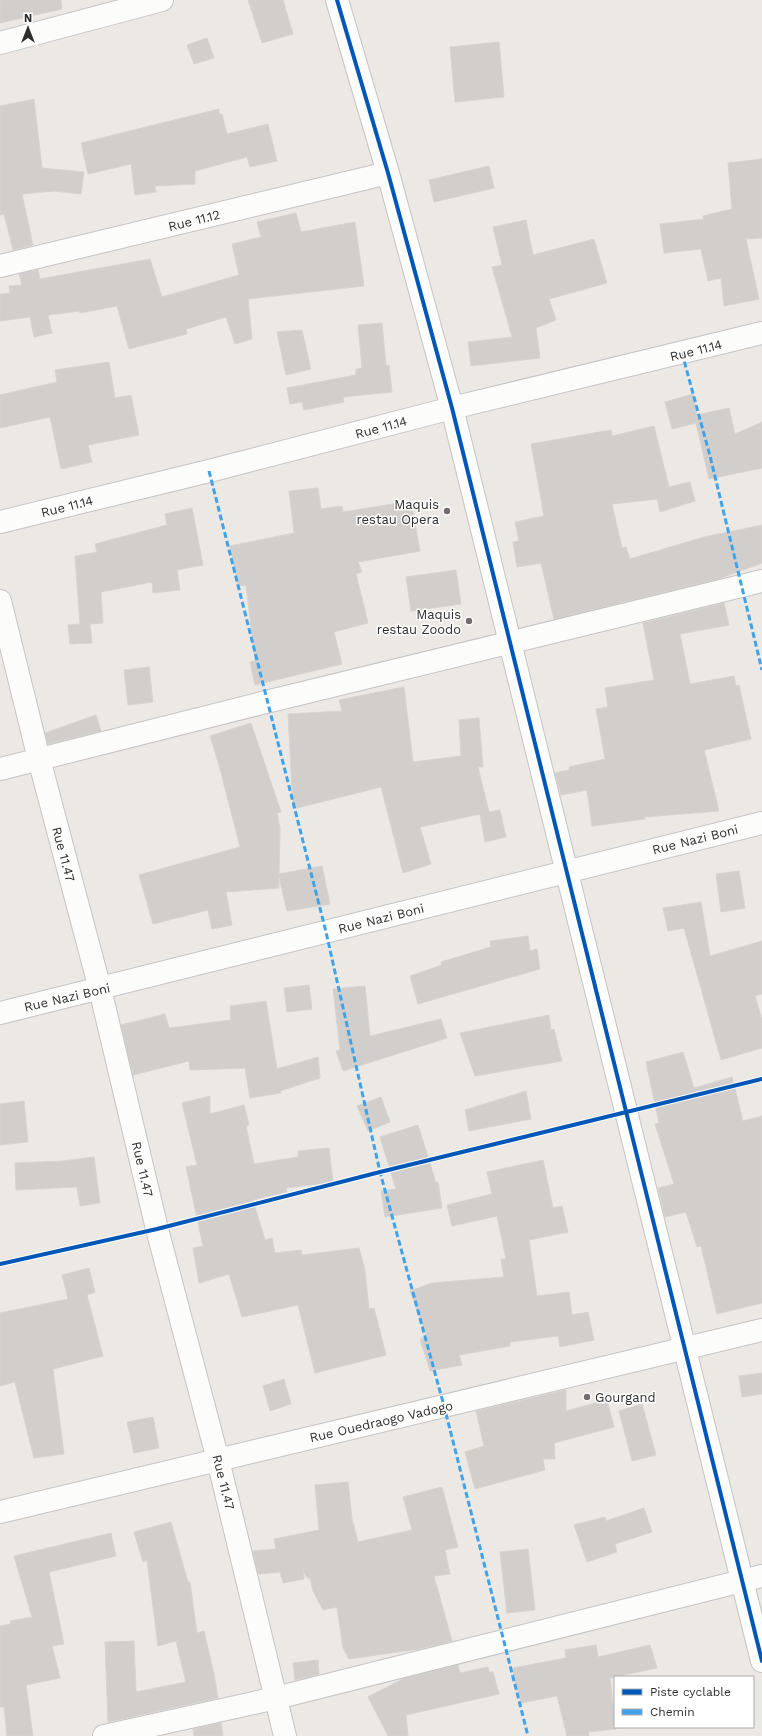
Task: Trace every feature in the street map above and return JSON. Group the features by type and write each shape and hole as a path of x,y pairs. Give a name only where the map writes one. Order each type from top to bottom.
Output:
{"street":[{"path":"0,43 162,0"},
{"path":"337,0 388,173 452,408 684,1348 752,1579 762,1661"},
{"name":"Rue 11.12","path":"0,266 388,173"},
{"name":"Rue 11.14","path":"0,522 209,471 452,408 762,333"},
{"path":"0,769 509,642 762,581"},
{"name":"Rue 11.47","path":"0,601 38,759 100,989 157,1228 218,1460 285,1736"},
{"name":"Rue Nazi Boni","path":"0,1013 762,823"},
{"name":"Rue Ouedraogo Vadogo","path":"0,1512 762,1330"},
{"path":"104,1736 276,1698 752,1579"}],"building":[{"path":"0,0 61,0 62,9 0,23"},
{"path":"248,0 283,0 293,34 262,43"},
{"path":"207,38 214,58 194,64 187,45"},
{"path":"499,42 504,97 455,102 450,47"},
{"path":"34,99 42,168 84,172 81,194 54,191 22,194 33,245 13,250 4,214 0,215 0,106"},
{"path":"219,109 219,114 222,114 227,134 268,124 277,161 250,167 247,157 195,171 195,184 155,186 156,192 135,195 131,164 88,174 81,143"},
{"path":"762,159 762,238 746,239 759,299 724,306 721,278 708,281 701,249 664,253 660,224 704,219 703,216 732,209 728,163"},
{"path":"489,166 494,188 434,202 429,180"},
{"path":"296,213 301,232 355,222 364,286 248,299 252,339 235,344 226,317 186,329 187,334 129,349 117,306 80,313 80,311 48,315 52,333 34,337 30,317 0,321 0,294 10,293 9,286 22,285 19,274 38,270 40,279 150,259 162,297 239,275 232,244 261,237 257,222"},
{"path":"526,220 533,255 594,239 607,283 549,299 556,320 536,328 540,358 471,366 468,342 512,337 492,267 502,265 493,227"},
{"path":"382,323 386,366 389,365 392,392 343,397 344,402 304,410 302,402 290,404 287,388 356,375 356,369 362,368 358,325"},
{"path":"302,330 311,369 286,375 277,332"},
{"path":"109,362 115,398 131,395 139,435 88,445 92,462 61,469 50,417 0,428 0,395 57,382 55,370"},
{"path":"693,394 697,415 729,408 735,434 762,422 762,468 709,479 696,423 672,429 665,402"},
{"path":"654,426 669,487 690,482 695,501 660,512 657,499 612,504 622,548 626,547 630,559 704,537 762,525 762,563 718,579 554,619 541,563 517,567 513,542 519,541 515,522 544,516 531,444 611,430 612,436"},
{"path":"318,488 321,509 342,506 343,512 411,501 420,551 358,562 362,572 356,574 368,623 334,632 342,664 255,685 250,662 255,661 246,585 238,586 230,546 294,533 289,491"},
{"path":"192,508 203,565 177,570 180,590 153,593 152,582 101,592 103,623 90,624 92,643 70,644 68,625 80,624 75,556 97,552 95,544 167,525 165,514"},
{"path":"456,570 461,604 411,611 406,577"},
{"path":"724,603 729,625 680,634 690,684 734,676 736,686 739,685 751,739 704,750 719,811 645,817 645,819 592,826 587,790 561,795 555,773 569,770 569,767 605,759 596,709 608,707 605,688 654,680 643,623"},
{"path":"149,667 153,702 128,705 124,670"},
{"path":"404,687 413,762 461,756 459,720 479,718 483,767 478,767 489,812 500,810 506,837 485,842 480,814 420,827 431,864 403,873 381,787 293,809 288,714 342,711 339,700"},
{"path":"96,715 101,731 48,744 45,733"},
{"path":"251,723 281,812 277,813 280,828 279,874 322,866 330,904 287,911 279,877 279,888 226,892 232,925 212,929 208,910 153,924 139,875 240,847 210,736"},
{"path":"739,871 745,908 721,912 716,874"},
{"path":"701,902 710,956 762,941 762,994 755,996 762,1020 762,1048 721,1060 684,928 668,931 663,908"},
{"path":"528,936 530,951 537,949 540,969 418,1004 410,976 442,965 441,962 491,947 490,941"},
{"path":"309,985 312,1009 287,1012 284,988"},
{"path":"365,986 370,1036 441,1019 447,1038 343,1071 336,1051 340,1050 333,989"},
{"path":"266,1001 277,1069 318,1057 320,1078 280,1091 281,1093 250,1098 245,1068 190,1070 189,1061 133,1075 121,1025 165,1014 169,1028 231,1020 230,1006"},
{"path":"549,1015 551,1030 554,1029 562,1061 475,1076 460,1033"},
{"path":"683,1052 694,1088 732,1077 743,1121 762,1116 762,1303 717,1314 701,1246 697,1247 686,1212 665,1217 658,1188 674,1184 655,1124 659,1123 646,1062"},
{"path":"526,1091 531,1119 469,1131 465,1110"},
{"path":"210,1096 210,1114 244,1105 249,1125 246,1126 254,1164 298,1157 298,1151 329,1148 333,1182 286,1188 287,1192 253,1200 265,1240 272,1238 275,1253 301,1250 302,1255 359,1248 365,1270 369,1309 374,1308 386,1355 315,1373 298,1305 242,1317 229,1274 199,1283 193,1248 203,1246 186,1167 197,1165 182,1103"},
{"path":"381,1097 390,1122 368,1131 357,1106"},
{"path":"24,1101 28,1142 0,1145 0,1104"},
{"path":"418,1125 436,1183 438,1182 442,1208 385,1217 381,1191 396,1189 380,1137"},
{"path":"94,1157 100,1203 80,1206 77,1187 16,1190 15,1163 63,1161"},
{"path":"543,1160 553,1208 562,1206 568,1232 529,1240 537,1296 569,1292 572,1315 588,1312 594,1340 560,1347 558,1336 510,1342 510,1346 459,1355 462,1365 430,1371 420,1339 427,1337 410,1291 432,1283 504,1277 501,1259 506,1259 497,1216 452,1226 447,1205 492,1194 487,1172"},
{"path":"89,1268 95,1292 87,1295 103,1356 53,1369 64,1454 34,1458 15,1382 0,1386 0,1313 68,1299 62,1275"},
{"path":"762,1373 762,1394 742,1397 739,1376"},
{"path":"284,1379 291,1404 270,1411 263,1386"},
{"path":"566,1390 566,1411 607,1400 614,1427 554,1443 555,1459 543,1459 545,1470 475,1489 465,1452 484,1446 476,1411"},
{"path":"642,1404 656,1455 632,1461 619,1411"},
{"path":"153,1417 159,1448 134,1453 127,1422"},
{"path":"348,1482 352,1519 358,1542 412,1530 403,1497 442,1487 458,1547 445,1550 450,1574 434,1576 452,1641 419,1649 349,1659 343,1648 337,1607 323,1610 313,1591 310,1578 307,1578 303,1570 304,1579 283,1583 280,1572 258,1574 253,1551 276,1549 274,1539 319,1530 315,1485"},
{"path":"644,1508 652,1532 615,1544 617,1552 587,1562 574,1525 605,1517 606,1521"},
{"path":"171,1522 188,1582 190,1582 197,1633 204,1631 218,1698 108,1722 105,1642 134,1641 136,1692 186,1682 176,1641 158,1646 147,1560 143,1562 134,1532"},
{"path":"111,1533 116,1556 49,1572 64,1644 52,1646 60,1678 26,1685 33,1736 7,1736 4,1707 0,1707 0,1626 11,1624 10,1621 32,1617 14,1556"},
{"path":"528,1549 535,1610 507,1613 500,1552"},
{"path":"596,1645 598,1657 650,1645 657,1668 610,1678 614,1712 614,1728 616,1729 588,1732 589,1736 567,1736 557,1696 521,1703 518,1690 516,1691 513,1668 566,1658 565,1650"},
{"path":"318,1660 319,1674 295,1680 293,1663"},
{"path":"458,1665 460,1673 488,1667 489,1672 493,1672 499,1694 406,1715 408,1736 388,1736 368,1697 405,1678"},
{"path":"221,1723 223,1736 194,1736 193,1729"}],"marked path":[{"path":"682,353 710,456 762,670"},
{"path":"209,471 326,932 380,1172 444,1406 528,1736"}],"cycle path":[{"path":"337,0 388,173 452,408 762,1661"},
{"path":"0,1264 157,1229 380,1172 762,1079"}],"place":[{"name":"Maquis restau Opera","path":"447,511"},
{"name":"Maquis restau Zoodo","path":"469,621"},
{"name":"Gourgand","path":"587,1397"}]}
